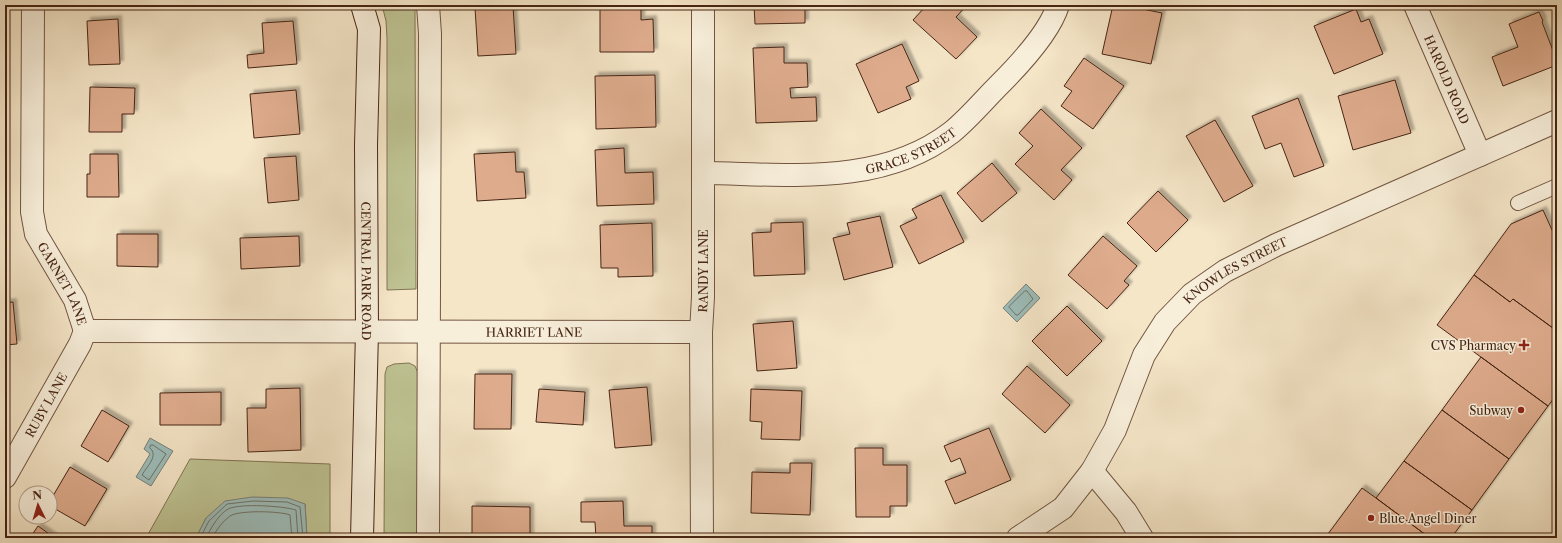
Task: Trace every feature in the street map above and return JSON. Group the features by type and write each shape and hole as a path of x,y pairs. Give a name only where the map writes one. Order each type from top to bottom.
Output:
{"street":[{"name":"GARNET LANE","path":"33,5 32,212 36,234 75,300 85,331 367,332"},
{"name":"CENTRAL PARK ROAD","path":"362,5 369,29 366,145 367,332 362,538"},
{"path":"428,5 430,34 428,538"},
{"name":"RANDY LANE","path":"702,538 701,332 703,297 703,5"},
{"name":"GRACE STREET","path":"703,173 815,175 859,172 890,164 929,147 952,132 1015,69 1041,38 1058,5"},
{"name":"HAROLD ROAD","path":"1415,5 1480,155"},
{"name":"KNOWLES STREET","path":"1018,538 1063,508 1092,471 1115,430 1144,355 1165,322 1192,294 1225,271 1276,245 1557,121"},
{"name":"RUBY LANE","path":"5,477 80,344 85,331"},
{"name":"HARRIET LANE","path":"367,332 701,332"},
{"path":"1092,471 1126,512 1142,538"}],"lane":[{"path":"1518,203 1557,186"}],"green space":[{"path":"382,5 415,5 416,289 387,290 387,38 386,21"},
{"path":"409,363 415,366 418,373 418,538 384,538 385,374 387,367 394,364"},
{"path":"190,459 330,464 330,538 307,538 305,504 206,518 196,538 146,538"}],"water":[{"path":"1026,284 1040,298 1017,322 1003,308"},
{"path":"150,438 173,451 151,486 136,477 150,454 144,449"},
{"path":"252,497 288,498 305,504 307,538 196,538 206,518 225,501"}],"building":[{"path":"600,5 641,5 641,20 653,19 654,52 600,52"},
{"path":"754,5 805,5 805,23 755,24"},
{"path":"927,5 967,5 956,17 977,37 956,59 913,20"},
{"path":"1113,5 1123,5 1162,13 1151,64 1102,54"},
{"path":"513,6 516,54 478,56 475,8"},
{"path":"1356,9 1361,22 1369,19 1383,54 1334,74 1314,26"},
{"path":"1539,12 1557,61 1557,65 1503,86 1492,57 1518,47 1509,24"},
{"path":"118,19 120,64 89,65 87,21"},
{"path":"293,21 297,64 248,68 247,55 264,53 262,23"},
{"path":"902,44 919,81 906,87 911,99 878,113 856,64"},
{"path":"784,47 784,63 807,63 808,87 790,88 791,98 816,97 817,121 756,123 753,48"},
{"path":"1084,58 1124,86 1093,129 1061,106 1072,91 1064,86"},
{"path":"655,75 656,127 596,129 595,76"},
{"path":"1395,80 1411,133 1353,150 1338,96"},
{"path":"90,87 135,88 134,114 122,114 122,132 89,132"},
{"path":"296,90 300,134 254,138 250,94"},
{"path":"1298,98 1324,166 1294,177 1281,143 1265,149 1252,116"},
{"path":"1041,109 1082,148 1061,170 1072,180 1054,200 1015,164 1033,146 1019,133"},
{"path":"1215,120 1253,186 1224,202 1186,136"},
{"path":"624,148 625,173 653,172 654,204 597,206 595,150"},
{"path":"515,152 516,172 524,172 526,198 477,201 474,154"},
{"path":"90,154 118,154 119,197 87,197 87,174 90,174"},
{"path":"296,156 299,200 268,203 264,158"},
{"path":"992,163 1017,193 982,222 957,193"},
{"path":"1158,191 1188,220 1156,252 1127,223"},
{"path":"941,195 964,242 919,264 900,226 917,218 912,209"},
{"path":"1543,210 1557,241 1557,331 1513,299 1510,302 1474,275 1511,224"},
{"path":"880,216 893,267 844,280 833,238 850,234 847,223"},
{"path":"803,222 805,274 754,276 752,233 771,232 771,223"},
{"path":"652,223 653,276 618,277 618,268 601,268 600,225"},
{"path":"117,234 158,234 158,267 117,266"},
{"path":"299,236 300,266 241,269 240,238"},
{"path":"1103,236 1137,266 1124,281 1129,285 1107,309 1068,275"},
{"name":"CVS Pharmacy","path":"1474,275 1510,302 1513,299 1557,331 1557,394 1548,406 1437,325"},
{"path":"13,302 17,344 5,345 5,303"},
{"path":"1067,306 1102,341 1067,376 1032,341"},
{"path":"793,321 797,368 757,371 753,324"},
{"path":"1481,357 1548,406 1509,459 1442,410"},
{"path":"1027,366 1070,405 1045,433 1002,394"},
{"path":"475,374 512,374 511,429 474,429"},
{"path":"647,387 652,445 615,448 609,390"},
{"path":"300,388 301,450 248,452 247,408 266,408 266,389"},
{"path":"539,389 585,392 583,425 536,422"},
{"path":"751,389 802,391 800,440 761,439 762,422 750,421"},
{"path":"221,392 221,425 160,425 160,393"},
{"path":"102,410 129,426 108,462 81,446"},
{"path":"1442,410 1509,459 1472,510 1404,461"},
{"path":"989,428 1011,480 955,504 945,481 966,473 960,458 951,462 944,446"},
{"path":"855,448 883,448 883,465 907,465 907,506 890,506 890,517 856,517"},
{"path":"1404,461 1472,510 1451,538 1430,538 1376,498"},
{"path":"790,463 812,463 810,515 751,513 752,472 790,473"},
{"path":"70,467 107,489 85,526 58,511 58,487"},
{"name":"Blue Angel Diner","path":"1362,488 1376,498 1430,538 1325,538"},
{"path":"623,501 624,526 652,526 652,538 596,538 595,522 581,522 581,502"},
{"path":"472,506 530,507 530,538 472,538"},
{"path":"38,526 55,538 30,538"}],"place":[{"name":"CVS Pharmacy","path":"1524,345"},
{"name":"Subway","path":"1521,410"},
{"name":"Blue Angel Diner","path":"1371,518"}]}
